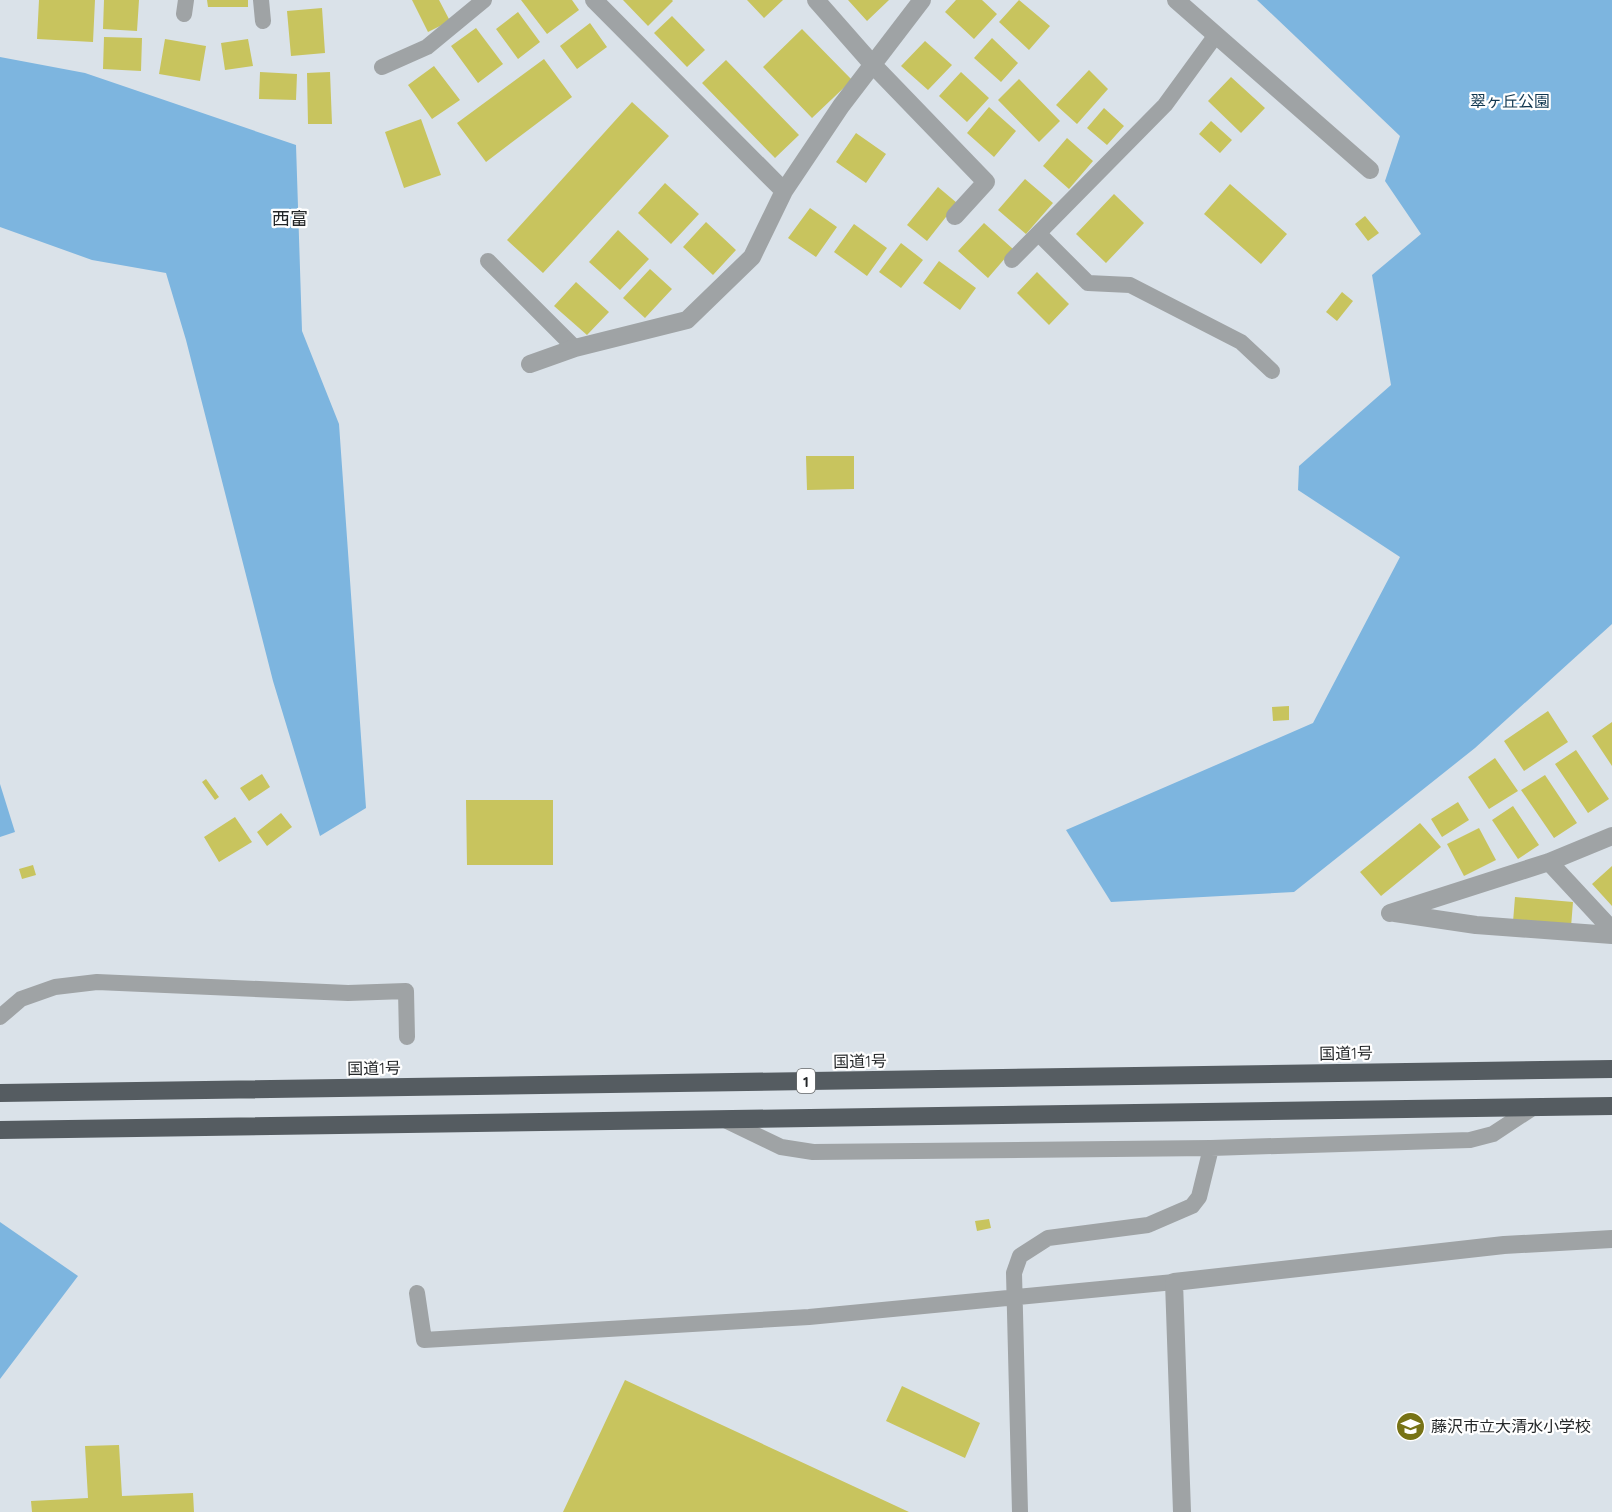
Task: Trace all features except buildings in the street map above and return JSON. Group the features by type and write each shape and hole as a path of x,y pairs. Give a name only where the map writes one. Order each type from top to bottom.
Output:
{"highway":[{"name":"国道1号","path":"0,1093 1612,1069"},
{"name":"1","path":"0,1130 1612,1106"}],"street":[{"path":"594,0 784,191"},
{"path":"816,0 873,66 986,182 955,216"},
{"path":"530,364 575,348 687,320 752,258 784,191 841,106 922,0"},
{"path":"1176,0 1370,170"},
{"path":"1612,836 1549,861 1390,912 1476,926 1612,932"},
{"path":"1549,861 1612,932"},
{"path":"1182,1512 1174,1282 1504,1245 1612,1239"}],"lane":[{"path":"261,0 263,21"},
{"path":"382,67 427,47 484,0"},
{"path":"1012,260 1165,105 1216,35"},
{"path":"1039,234 1088,283 1130,285 1241,342 1272,371"},
{"path":"488,261 575,348"},
{"path":"0,1017 21,999 55,987 97,982 348,993 406,990 407,1037"},
{"path":"722,1119 781,1147 813,1152 1210,1148 1470,1140 1493,1134 1534,1107"},
{"path":"1020,1512 1014,1273 1020,1256 1048,1238 1148,1224 1192,1206 1199,1197 1210,1148"},
{"path":"417,1293 424,1340 809,1317 1174,1282"}],"green space":[{"name":"翠ヶ丘公園","path":"1257,0 1612,0 1612,624 1475,748 1294,892 1111,902 1066,830 1313,723 1400,557 1298,490 1299,466 1391,385 1372,275 1421,234 1385,181 1400,136"},
{"path":"0,57 85,73 296,145 302,331 339,424 366,808 320,836 273,681 186,340 166,273 92,260 0,227"},
{"path":"0,784 15,832 0,837"},
{"path":"0,1222 78,1276 0,1379"}],"place":[{"name":"藤沢市立大清水小学校","path":"1410,1426"}],"district":[{"name":"西富","path":"290,218"}]}
